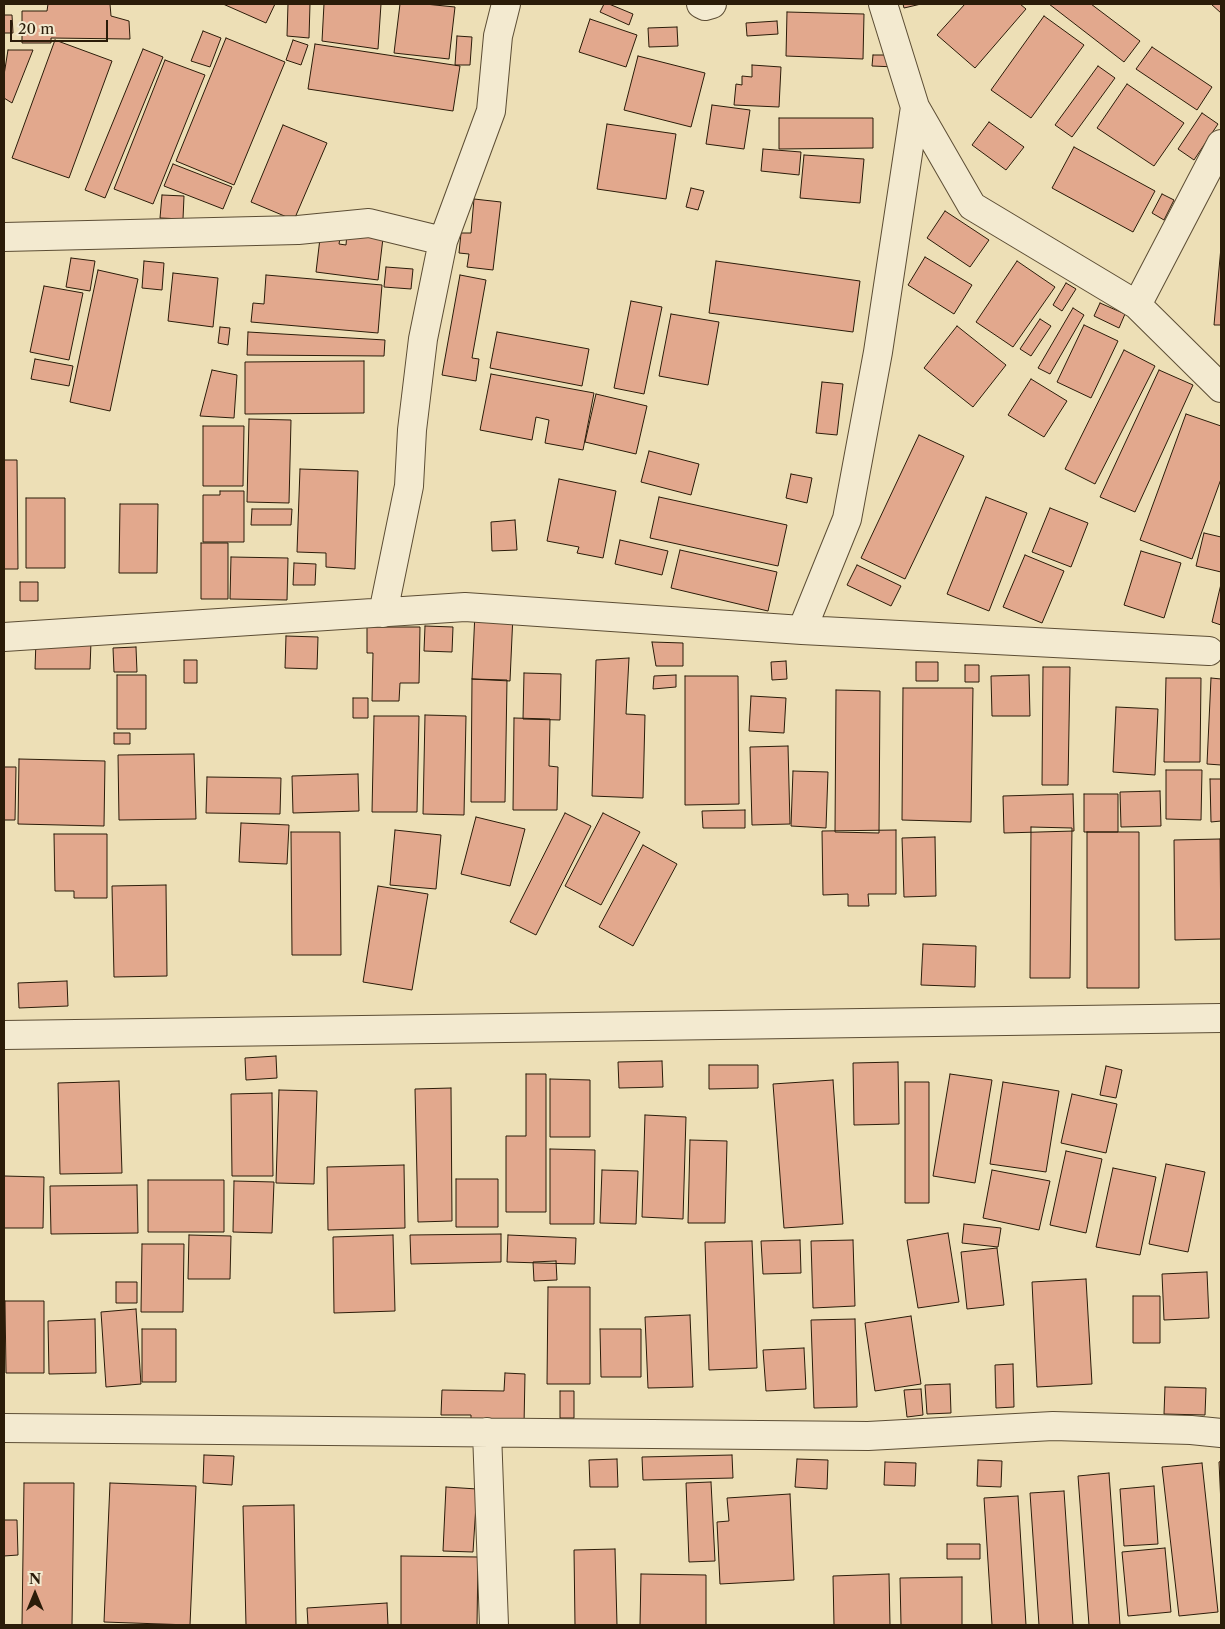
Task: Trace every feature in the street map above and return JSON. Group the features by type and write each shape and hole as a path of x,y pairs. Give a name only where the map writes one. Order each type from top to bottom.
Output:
{"street":[{"path":"383,613 409,486 412,430 423,339 443,242 491,111 498,36 506,4"},
{"path":"701,4 705,6 712,4"},
{"path":"883,4 915,107 972,206 1137,305 1221,388"},
{"path":"802,630 847,519 878,352 915,107"},
{"path":"1137,305 1221,144"},
{"path":"4,237 298,230 369,223 443,242"},
{"path":"4,638 465,607 802,630 1209,651"},
{"path":"4,1035 1221,1018"},
{"path":"4,1428 868,1436 1053,1426 1191,1430 1221,1433"},
{"path":"487,1432 494,1625"}],"building":[{"path":"48,4 110,4 111,16 129,21 130,39 51,38 51,43 22,43 22,11 47,11"},
{"path":"223,4 275,4 266,23"},
{"path":"288,4 310,4 309,38 287,36"},
{"path":"324,4 381,4 378,49 322,41"},
{"path":"400,4 455,7 449,59 394,53"},
{"path":"604,4 609,4 633,14 629,25 600,12"},
{"path":"903,4 921,4 904,8"},
{"path":"965,4 1020,4 1026,9 975,68 937,35"},
{"path":"1049,4 1091,4 1140,41 1124,62"},
{"path":"1211,4 1221,4 1221,13"},
{"path":"787,12 864,14 863,59 786,56"},
{"path":"4,15 12,15 13,33 4,33"},
{"path":"1044,16 1084,45 1031,118 991,90"},
{"path":"590,19 637,35 626,67 579,52"},
{"path":"777,21 778,34 747,36 746,23"},
{"path":"677,27 678,46 649,47 648,28"},
{"path":"203,31 221,38 210,67 191,61"},
{"path":"457,36 472,37 470,65 455,65"},
{"path":"226,38 285,62 234,185 176,161"},
{"path":"55,40 112,61 69,178 12,158"},
{"path":"293,40 308,45 301,65 286,60"},
{"path":"315,44 460,66 453,111 308,89"},
{"path":"1152,47 1212,87 1197,110 1136,69"},
{"path":"143,49 163,57 105,198 85,190"},
{"path":"8,50 33,50 12,103 4,98 4,75"},
{"path":"873,55 896,55 896,67 872,66"},
{"path":"638,56 705,73 691,127 624,110"},
{"path":"165,60 205,75 153,204 114,189"},
{"path":"752,65 781,67 779,107 734,105 736,84 742,85 742,76 752,77"},
{"path":"1098,66 1115,78 1072,137 1055,125"},
{"path":"1127,84 1184,123 1154,166 1097,128"},
{"path":"712,105 750,110 744,149 706,144"},
{"path":"1202,113 1218,124 1194,160 1178,149"},
{"path":"779,118 873,118 873,148 779,149"},
{"path":"989,122 1024,147 1006,170 972,145"},
{"path":"607,124 676,134 666,199 597,189"},
{"path":"283,125 327,143 294,220 251,202"},
{"path":"1074,147 1155,191 1133,232 1052,188"},
{"path":"763,149 801,152 799,175 761,171"},
{"path":"804,155 864,159 860,203 800,198"},
{"path":"173,164 232,187 223,209 164,186"},
{"path":"691,188 704,191 698,210 686,207"},
{"path":"1162,194 1174,200 1164,220 1152,213"},
{"path":"162,195 184,196 183,219 160,218"},
{"path":"474,199 501,202 493,270 467,267 469,254 459,253 461,233 471,233"},
{"path":"945,211 989,240 970,267 927,238"},
{"path":"321,230 341,232 339,244 346,245 347,233 383,238 378,280 316,272"},
{"path":"1221,247 1221,325 1214,325"},
{"path":"925,257 972,285 954,314 908,285"},
{"path":"71,258 95,261 90,291 66,287"},
{"path":"144,261 164,263 162,290 142,288"},
{"path":"716,261 860,281 853,332 709,313"},
{"path":"1017,261 1055,287 1013,347 976,322"},
{"path":"386,267 413,269 411,289 384,287"},
{"path":"98,270 138,279 110,411 70,402"},
{"path":"173,273 218,278 213,327 168,321"},
{"path":"266,275 382,285 378,333 251,322 253,303 264,304"},
{"path":"460,275 486,280 472,358 479,359 476,381 442,375"},
{"path":"1066,283 1076,289 1062,311 1053,305"},
{"path":"44,286 83,293 69,360 30,352"},
{"path":"631,301 662,307 644,394 614,388"},
{"path":"1100,303 1125,314 1119,328 1094,316"},
{"path":"1073,308 1084,315 1050,374 1038,368"},
{"path":"671,314 719,322 708,385 659,376"},
{"path":"1040,319 1051,326 1031,356 1020,349"},
{"path":"1084,325 1118,341 1091,398 1057,382"},
{"path":"957,326 1006,365 973,407 924,368"},
{"path":"220,327 230,328 228,345 218,343"},
{"path":"248,332 385,340 384,356 247,355"},
{"path":"497,332 589,349 582,386 490,368"},
{"path":"1124,350 1155,366 1095,484 1065,469"},
{"path":"35,359 73,366 69,386 31,379"},
{"path":"364,361 364,413 245,414 245,362"},
{"path":"212,370 237,375 234,418 200,416"},
{"path":"1159,370 1193,385 1135,512 1100,497"},
{"path":"491,374 594,393 583,450 545,443 549,420 536,417 532,440 480,430"},
{"path":"1031,379 1067,401 1044,437 1008,415"},
{"path":"822,382 843,384 837,435 816,433"},
{"path":"596,394 647,406 636,454 585,442"},
{"path":"1186,414 1221,426 1221,479 1192,559 1140,540"},
{"path":"249,419 291,420 289,503 247,502"},
{"path":"203,426 244,426 243,486 203,486"},
{"path":"919,435 964,456 905,579 861,558"},
{"path":"649,451 699,464 691,495 641,482"},
{"path":"4,460 17,460 18,569 4,569"},
{"path":"300,469 358,471 355,569 326,567 326,553 297,552"},
{"path":"791,474 812,478 807,503 786,498"},
{"path":"559,479 616,491 603,558 577,553 579,547 547,541"},
{"path":"220,491 244,491 244,542 203,542 203,495 220,495"},
{"path":"659,497 787,525 778,566 650,538"},
{"path":"986,497 1027,513 989,611 947,594"},
{"path":"26,498 65,498 65,568 26,568"},
{"path":"120,504 158,504 157,573 119,573"},
{"path":"1050,508 1088,523 1071,567 1032,552"},
{"path":"252,509 292,509 291,525 251,525"},
{"path":"515,520 517,550 492,551 491,522"},
{"path":"1204,533 1221,537 1221,572 1196,566"},
{"path":"620,540 668,551 662,575 615,564"},
{"path":"201,543 228,543 228,599 201,599"},
{"path":"680,550 777,572 768,611 671,588"},
{"path":"1141,551 1181,563 1164,618 1124,605"},
{"path":"1025,555 1064,571 1042,623 1003,607"},
{"path":"231,557 288,558 287,600 230,599"},
{"path":"294,563 316,564 315,585 293,585"},
{"path":"857,565 901,586 891,606 847,585"},
{"path":"20,582 38,582 38,601 20,601"},
{"path":"1221,584 1221,625 1212,622"},
{"path":"475,612 513,614 510,681 472,679"},
{"path":"425,626 453,627 452,652 424,651"},
{"path":"367,627 420,627 419,683 400,683 399,701 372,701 373,653 367,653"},
{"path":"286,636 318,637 317,669 285,668"},
{"path":"36,641 91,641 90,669 35,669"},
{"path":"652,642 683,643 683,666 656,666"},
{"path":"136,647 137,672 114,672 113,648"},
{"path":"629,658 626,714 645,715 643,798 592,796 596,660"},
{"path":"184,660 197,660 197,683 184,683"},
{"path":"786,661 787,679 772,680 771,662"},
{"path":"916,662 938,662 938,681 916,681"},
{"path":"965,665 979,665 979,682 965,682"},
{"path":"1043,667 1070,667 1068,785 1042,785"},
{"path":"524,673 561,674 560,720 523,719"},
{"path":"117,675 146,675 146,729 117,729"},
{"path":"676,675 676,687 653,689 654,676"},
{"path":"1029,675 1030,716 992,716 991,676"},
{"path":"685,676 738,676 739,804 685,805"},
{"path":"1166,678 1201,678 1200,762 1164,762"},
{"path":"1211,678 1221,679 1221,765 1207,764"},
{"path":"472,679 507,680 505,802 471,802"},
{"path":"903,688 973,688 971,822 902,820"},
{"path":"836,690 880,691 879,833 835,832"},
{"path":"751,696 786,698 784,733 749,731"},
{"path":"353,698 368,698 368,718 353,718"},
{"path":"1116,707 1158,709 1155,775 1113,772"},
{"path":"425,715 466,716 464,815 423,814"},
{"path":"374,716 419,716 417,812 372,812"},
{"path":"514,718 550,719 549,766 558,767 557,810 513,810"},
{"path":"114,733 130,733 130,744 114,744"},
{"path":"788,746 790,824 752,825 750,747"},
{"path":"194,754 196,819 119,820 118,755"},
{"path":"19,759 105,761 104,826 18,824"},
{"path":"4,767 16,767 15,820 4,820"},
{"path":"1166,770 1202,770 1201,820 1166,819"},
{"path":"793,771 828,772 826,828 791,826"},
{"path":"358,774 359,811 293,813 292,776"},
{"path":"207,777 281,778 280,814 206,813"},
{"path":"1210,779 1221,779 1221,821 1211,822"},
{"path":"1160,791 1161,826 1121,827 1120,792"},
{"path":"1073,794 1074,831 1004,833 1003,796"},
{"path":"1084,794 1118,794 1118,832 1084,832"},
{"path":"745,810 745,828 703,828 702,811"},
{"path":"565,813 591,826 536,935 510,922"},
{"path":"603,813 640,832 601,905 565,886"},
{"path":"476,817 525,829 510,886 461,874"},
{"path":"241,823 289,825 287,864 239,862"},
{"path":"1031,827 1072,828 1070,978 1030,978"},
{"path":"395,830 441,835 436,889 390,885"},
{"path":"896,830 896,894 868,894 869,906 848,906 848,894 823,895 822,831"},
{"path":"291,832 340,832 341,955 292,955"},
{"path":"1087,832 1139,832 1139,988 1087,988"},
{"path":"54,834 107,834 107,898 74,898 74,891 55,891"},
{"path":"935,837 936,896 904,897 902,838"},
{"path":"1220,839 1221,939 1175,940 1174,840"},
{"path":"643,845 677,864 633,946 599,927"},
{"path":"166,885 167,976 114,977 112,886"},
{"path":"378,886 428,894 412,990 363,982"},
{"path":"923,944 976,946 975,987 921,985"},
{"path":"67,981 68,1006 19,1008 18,983"},
{"path":"276,1056 277,1078 246,1080 245,1058"},
{"path":"662,1061 663,1087 619,1088 618,1062"},
{"path":"898,1062 899,1124 854,1125 853,1063"},
{"path":"709,1065 758,1065 758,1088 709,1089"},
{"path":"1106,1066 1122,1070 1116,1098 1100,1095"},
{"path":"526,1074 546,1074 546,1212 506,1212 506,1136 526,1136"},
{"path":"950,1074 992,1080 975,1183 933,1176"},
{"path":"550,1079 590,1080 590,1137 550,1137"},
{"path":"833,1080 843,1224 784,1228 773,1084"},
{"path":"119,1081 122,1173 60,1174 58,1083"},
{"path":"905,1082 929,1082 929,1203 905,1203"},
{"path":"1003,1082 1059,1091 1046,1172 990,1164"},
{"path":"451,1088 452,1221 418,1222 415,1089"},
{"path":"279,1090 317,1091 314,1184 276,1183"},
{"path":"272,1093 273,1176 232,1176 231,1094"},
{"path":"1072,1094 1117,1104 1106,1153 1061,1143"},
{"path":"645,1115 686,1117 683,1219 642,1217"},
{"path":"690,1140 727,1141 725,1223 688,1223"},
{"path":"550,1149 595,1150 594,1224 550,1224"},
{"path":"1066,1151 1102,1159 1086,1233 1050,1225"},
{"path":"1166,1164 1205,1172 1188,1252 1149,1244"},
{"path":"404,1165 405,1228 328,1230 327,1167"},
{"path":"1113,1168 1156,1177 1140,1255 1096,1247"},
{"path":"602,1170 638,1171 636,1224 600,1223"},
{"path":"992,1170 1050,1181 1039,1230 983,1218"},
{"path":"4,1176 44,1177 43,1228 4,1228"},
{"path":"456,1179 498,1179 498,1227 456,1227"},
{"path":"148,1180 224,1180 224,1232 148,1232"},
{"path":"234,1181 274,1182 272,1233 233,1232"},
{"path":"137,1185 138,1233 51,1234 50,1186"},
{"path":"964,1224 1001,1228 998,1247 962,1243"},
{"path":"948,1233 959,1302 918,1308 907,1240"},
{"path":"501,1234 501,1262 411,1264 410,1235"},
{"path":"189,1235 231,1236 230,1279 188,1279"},
{"path":"393,1235 395,1311 334,1313 333,1237"},
{"path":"508,1235 576,1238 575,1264 507,1262"},
{"path":"800,1240 801,1273 763,1274 761,1241"},
{"path":"853,1240 855,1306 813,1308 811,1241"},
{"path":"752,1241 757,1368 709,1370 705,1242"},
{"path":"142,1244 184,1244 183,1312 141,1312"},
{"path":"997,1248 1004,1305 967,1309 961,1252"},
{"path":"556,1261 557,1280 534,1281 533,1262"},
{"path":"1207,1272 1209,1318 1164,1320 1162,1274"},
{"path":"1086,1279 1092,1384 1037,1387 1032,1282"},
{"path":"116,1282 137,1282 137,1303 116,1303"},
{"path":"548,1287 590,1287 590,1384 547,1384"},
{"path":"1133,1296 1160,1296 1160,1343 1133,1343"},
{"path":"5,1301 44,1301 44,1373 6,1373"},
{"path":"136,1309 141,1384 106,1387 101,1312"},
{"path":"690,1315 693,1387 648,1388 645,1317"},
{"path":"911,1316 921,1384 875,1391 865,1323"},
{"path":"95,1319 96,1373 49,1374 48,1321"},
{"path":"855,1319 857,1407 814,1408 811,1320"},
{"path":"142,1329 176,1329 176,1382 142,1382"},
{"path":"600,1329 641,1329 641,1377 601,1377"},
{"path":"804,1348 806,1389 766,1391 763,1350"},
{"path":"1013,1364 1014,1407 996,1408 995,1365"},
{"path":"505,1373 525,1374 524,1425 471,1424 471,1415 441,1415 442,1390 504,1391"},
{"path":"950,1384 951,1413 927,1414 925,1385"},
{"path":"1165,1387 1206,1388 1205,1415 1164,1414"},
{"path":"921,1389 923,1415 907,1417 904,1390"},
{"path":"560,1391 574,1391 574,1418 560,1418"},
{"path":"204,1455 234,1456 232,1485 203,1483"},
{"path":"732,1455 733,1478 643,1480 642,1457"},
{"path":"617,1459 618,1487 590,1487 589,1460"},
{"path":"797,1459 828,1460 827,1489 795,1487"},
{"path":"978,1460 1002,1461 1001,1487 977,1486"},
{"path":"1221,1461 1221,1505 1219,1462"},
{"path":"885,1462 916,1463 915,1486 884,1485"},
{"path":"1202,1463 1218,1612 1179,1616 1162,1467"},
{"path":"1109,1473 1120,1625 1089,1625 1078,1476"},
{"path":"711,1482 715,1561 689,1562 686,1483"},
{"path":"24,1483 74,1483 72,1625 22,1625"},
{"path":"110,1483 196,1486 190,1625 104,1622"},
{"path":"1154,1486 1158,1544 1124,1546 1120,1489"},
{"path":"446,1487 477,1489 473,1552 443,1551"},
{"path":"1064,1491 1073,1625 1039,1625 1030,1493"},
{"path":"790,1494 794,1580 720,1584 717,1522 729,1521 727,1498"},
{"path":"1018,1496 1026,1625 992,1625 984,1498"},
{"path":"294,1505 296,1625 246,1625 243,1506"},
{"path":"4,1520 17,1520 18,1555 4,1556"},
{"path":"947,1544 980,1544 980,1559 947,1559"},
{"path":"1165,1548 1171,1612 1128,1616 1122,1552"},
{"path":"615,1549 617,1625 575,1625 574,1550"},
{"path":"401,1556 478,1557 477,1625 401,1625"},
{"path":"641,1574 706,1575 706,1625 640,1625"},
{"path":"889,1574 890,1625 834,1625 833,1576"},
{"path":"962,1577 962,1625 901,1625 900,1578"},
{"path":"387,1603 388,1625 308,1625 307,1608"}]}
